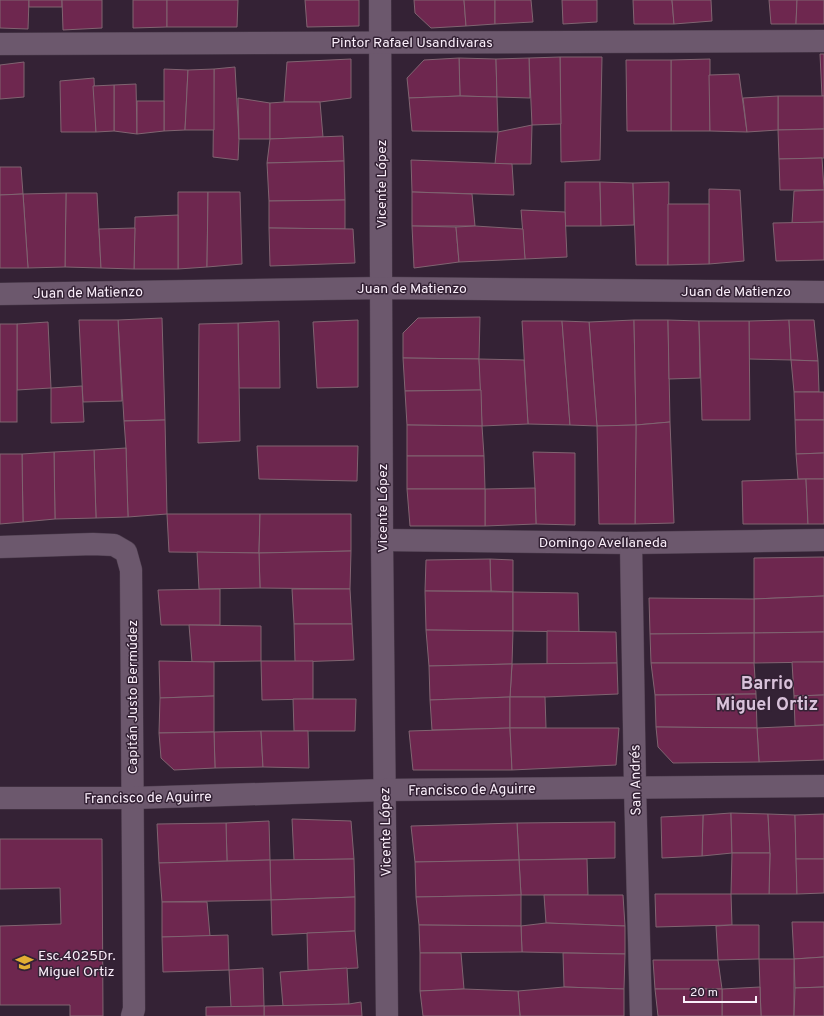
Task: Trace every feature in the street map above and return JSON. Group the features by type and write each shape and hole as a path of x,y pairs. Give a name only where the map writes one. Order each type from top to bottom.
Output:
{"street":[{"name":"Vicente López","path":"380,0 382,540 387,1016"},
{"name":"Pintor Rafael Usandivaras","path":"0,44 824,41"},
{"name":"Juan de Matienzo","path":"0,294 382,288 824,292"},
{"name":"Domingo Avellaneda","path":"382,540 631,543 824,540"},
{"name":"San Andrés","path":"631,543 641,1016"},
{"name":"Capitán Justo Bermúdez","path":"0,547 114,545 126,552 131,570 134,1009 132,1016"},
{"name":"Francisco de Aguirre","path":"0,798 133,798 384,790 824,786"}],"building":[{"path":"0,0 29,0 28,29 0,28"},
{"path":"29,0 62,0 62,7 29,7"},
{"path":"62,0 102,0 102,28 63,30"},
{"path":"133,0 167,0 167,27 133,28"},
{"path":"167,0 238,0 237,27 167,27"},
{"path":"305,0 359,0 359,26 307,27"},
{"path":"414,0 464,0 466,26 431,28 415,13"},
{"path":"464,0 495,0 495,24 466,26"},
{"path":"495,0 531,0 533,22 495,24"},
{"path":"562,0 597,0 597,22 563,24"},
{"path":"633,0 672,0 674,24 634,24"},
{"path":"672,0 711,0 712,21 674,24"},
{"path":"769,0 797,0 796,24 771,24"},
{"path":"797,0 824,0 824,24 796,24"},
{"path":"820,54 824,54 824,96 822,96"},
{"path":"560,57 602,57 600,160 561,162"},
{"path":"560,57 561,124 532,125 529,58"},
{"path":"459,58 496,59 497,97 460,96"},
{"path":"459,58 460,96 409,98 407,78 424,60"},
{"path":"529,58 530,98 497,97 496,59"},
{"path":"351,59 351,98 320,102 284,102 287,62"},
{"path":"710,59 710,131 671,131 671,60"},
{"path":"626,60 671,60 671,131 627,131"},
{"path":"24,62 24,97 0,99 0,65"},
{"path":"235,67 239,139 238,160 213,157 214,69"},
{"path":"164,69 188,70 185,130 164,131"},
{"path":"214,69 214,130 185,130 188,70"},
{"path":"739,74 747,132 710,131 709,75"},
{"path":"94,78 96,132 61,132 60,81"},
{"path":"136,84 137,134 114,131 114,85"},
{"path":"114,85 114,131 96,132 93,86"},
{"path":"460,96 497,97 498,132 412,131 409,98"},
{"path":"778,96 824,96 824,129 778,130"},
{"path":"778,96 778,130 747,132 743,98"},
{"path":"238,98 270,103 270,139 239,139"},
{"path":"137,101 164,101 164,131 137,134"},
{"path":"320,102 323,137 270,139 270,103"},
{"path":"532,125 531,164 495,164 498,132"},
{"path":"824,129 824,158 779,159 778,130"},
{"path":"343,136 344,161 267,163 270,139"},
{"path":"822,158 824,190 780,190 779,159"},
{"path":"411,160 512,164 514,195 412,192"},
{"path":"344,161 345,200 269,201 267,163"},
{"path":"0,167 21,167 23,194 0,195"},
{"path":"565,182 600,182 601,226 565,226"},
{"path":"600,182 633,183 634,225 601,226"},
{"path":"669,182 668,265 636,265 633,183"},
{"path":"709,189 740,190 744,261 709,264"},
{"path":"824,190 824,222 792,223 794,191"},
{"path":"178,192 208,192 207,267 178,269"},
{"path":"208,192 240,192 242,264 207,267"},
{"path":"412,192 472,194 475,226 412,226"},
{"path":"66,193 97,193 101,268 65,267"},
{"path":"66,193 65,267 28,268 23,194"},
{"path":"23,194 28,268 0,268 0,195"},
{"path":"345,200 345,229 269,228 269,201"},
{"path":"668,204 709,204 709,264 668,265"},
{"path":"521,210 565,212 567,257 525,259"},
{"path":"178,215 178,269 134,269 135,217"},
{"path":"824,222 824,260 776,261 773,223"},
{"path":"412,226 456,227 459,262 414,268"},
{"path":"475,226 523,229 525,259 459,262 456,227"},
{"path":"135,228 134,269 101,268 99,229"},
{"path":"269,228 353,229 355,263 270,266"},
{"path":"480,317 479,359 403,358 403,333 418,318"},
{"path":"162,318 165,420 124,421 118,320"},
{"path":"79,320 118,320 122,401 83,402"},
{"path":"358,320 358,387 317,388 313,322"},
{"path":"634,320 636,425 597,426 589,322"},
{"path":"634,320 668,320 670,422 636,425"},
{"path":"668,320 699,321 700,378 669,379"},
{"path":"789,320 791,360 749,359 749,321"},
{"path":"789,320 814,320 818,361 791,360"},
{"path":"279,321 280,388 239,388 238,323"},
{"path":"522,321 562,321 570,425 528,424"},
{"path":"562,321 589,322 597,426 570,425"},
{"path":"699,321 749,321 750,420 702,420"},
{"path":"48,322 51,388 17,390 17,324"},
{"path":"238,323 240,441 198,443 199,324"},
{"path":"0,324 17,324 17,422 0,422"},
{"path":"403,358 479,359 481,390 405,391"},
{"path":"479,359 524,360 528,424 482,426"},
{"path":"791,360 818,361 819,392 794,392"},
{"path":"82,386 84,422 51,423 51,388"},
{"path":"481,390 482,426 407,425 405,391"},
{"path":"794,392 824,392 824,420 795,420"},
{"path":"165,420 167,514 128,517 124,421"},
{"path":"795,420 824,420 824,453 796,454"},
{"path":"670,422 674,523 635,524 636,425"},
{"path":"407,425 482,426 484,456 407,456"},
{"path":"636,425 635,524 599,524 597,426"},
{"path":"257,446 358,446 357,481 259,479"},
{"path":"126,448 128,517 96,518 94,450"},
{"path":"94,450 96,518 55,519 54,452"},
{"path":"54,452 55,519 23,522 22,454"},
{"path":"533,452 575,453 575,525 536,524"},
{"path":"824,453 824,479 798,479 796,454"},
{"path":"0,454 22,454 23,522 0,524"},
{"path":"407,456 484,456 485,489 407,489"},
{"path":"806,479 808,524 743,524 742,481"},
{"path":"806,479 824,479 824,524 808,524"},
{"path":"535,488 536,524 485,526 485,489"},
{"path":"407,489 485,489 485,526 410,526"},
{"path":"167,514 260,514 259,553 169,552"},
{"path":"260,514 351,514 351,551 259,553"},
{"path":"351,551 350,589 260,588 259,553"},
{"path":"197,552 259,553 260,588 199,589"},
{"path":"824,557 824,596 754,599 754,558"},
{"path":"490,559 513,560 513,592 491,591"},
{"path":"490,559 491,591 425,591 426,560"},
{"path":"220,589 220,625 161,625 158,590"},
{"path":"292,589 350,589 352,624 294,624"},
{"path":"425,591 513,592 513,631 426,630"},
{"path":"513,592 578,593 579,632 513,631"},
{"path":"824,596 824,632 754,633 754,599"},
{"path":"649,598 754,599 754,633 650,634"},
{"path":"294,624 352,624 354,660 295,662"},
{"path":"189,625 261,626 261,661 192,662"},
{"path":"426,630 513,631 512,664 429,666"},
{"path":"547,631 616,632 617,663 547,664"},
{"path":"824,632 824,662 754,663 754,633"},
{"path":"754,633 754,663 651,663 650,634"},
{"path":"159,661 214,662 214,696 160,698"},
{"path":"261,661 313,661 313,699 262,700"},
{"path":"792,662 824,662 824,695 794,696"},
{"path":"617,663 618,694 510,697 512,664"},
{"path":"651,663 754,663 756,694 655,695"},
{"path":"512,664 510,697 430,700 429,666"},
{"path":"756,694 757,728 656,727 655,695"},
{"path":"824,695 824,725 795,726 794,696"},
{"path":"214,696 214,732 159,733 160,698"},
{"path":"510,697 510,728 432,730 430,700"},
{"path":"510,697 545,697 546,728 510,728"},
{"path":"293,699 356,699 355,731 294,731"},
{"path":"824,725 824,760 759,762 757,728"},
{"path":"656,727 757,728 759,762 673,763 658,747"},
{"path":"510,728 512,770 413,770 409,731"},
{"path":"510,728 619,728 616,765 512,770"},
{"path":"261,731 263,767 215,768 214,732"},
{"path":"261,731 308,731 309,768 263,767"},
{"path":"214,732 215,768 174,770 161,758 159,733"},
{"path":"731,813 732,853 702,856 703,815"},
{"path":"731,813 768,814 770,853 732,853"},
{"path":"768,814 795,815 797,894 769,894 770,853"},
{"path":"824,814 824,859 796,859 795,815"},
{"path":"703,815 702,856 662,858 661,817"},
{"path":"292,819 351,821 354,859 294,860"},
{"path":"269,821 270,860 227,861 226,823"},
{"path":"615,822 615,858 519,860 517,823"},
{"path":"226,823 227,861 159,863 157,824"},
{"path":"517,823 519,860 415,862 411,826"},
{"path":"0,839 102,839 103,1016 70,1016 70,1005 0,1005 0,926 61,924 60,888 0,889"},
{"path":"732,853 770,853 769,894 731,894"},
{"path":"354,859 355,897 271,900 270,860"},
{"path":"587,859 588,895 521,895 519,860"},
{"path":"796,859 824,859 824,893 797,894"},
{"path":"270,860 271,900 162,902 159,863"},
{"path":"519,860 521,895 416,897 415,862"},
{"path":"655,894 731,894 732,925 656,927"},
{"path":"521,895 521,926 419,925 416,897"},
{"path":"544,895 623,895 625,926 546,923"},
{"path":"355,897 355,931 272,935 271,900"},
{"path":"162,902 207,902 210,936 162,937"},
{"path":"792,922 824,922 824,957 794,959"},
{"path":"546,923 625,926 625,954 522,952 521,926"},
{"path":"419,925 521,926 522,952 420,953"},
{"path":"759,925 759,959 718,960 716,926"},
{"path":"355,931 358,968 308,970 307,933"},
{"path":"228,935 229,970 163,972 162,937"},
{"path":"420,953 461,953 464,989 420,991"},
{"path":"563,953 625,954 624,989 564,987"},
{"path":"824,957 824,987 795,988 794,959"},
{"path":"759,959 794,959 794,1016 761,1016"},
{"path":"653,960 718,960 722,989 655,989"},
{"path":"263,968 264,1006 231,1007 229,970"},
{"path":"347,968 349,1004 283,1006 280,972"},
{"path":"564,987 624,989 624,1016 520,1016 518,991"},
{"path":"760,987 761,1016 722,1016 722,989"},
{"path":"824,987 824,1016 794,1016 795,988"},
{"path":"464,989 518,991 520,1016 423,1016 420,991"},
{"path":"655,989 722,989 722,1016 658,1016"},
{"path":"361,1002 362,1016 264,1016 264,1006 349,1004"},
{"path":"264,1006 264,1016 206,1016 206,1007"}],"place":[{"name":"Esc.4025Dr. Miguel Ortiz","path":"25,963"}],"district":[{"name":"Barrio Miguel Ortiz","path":"767,693"}]}
